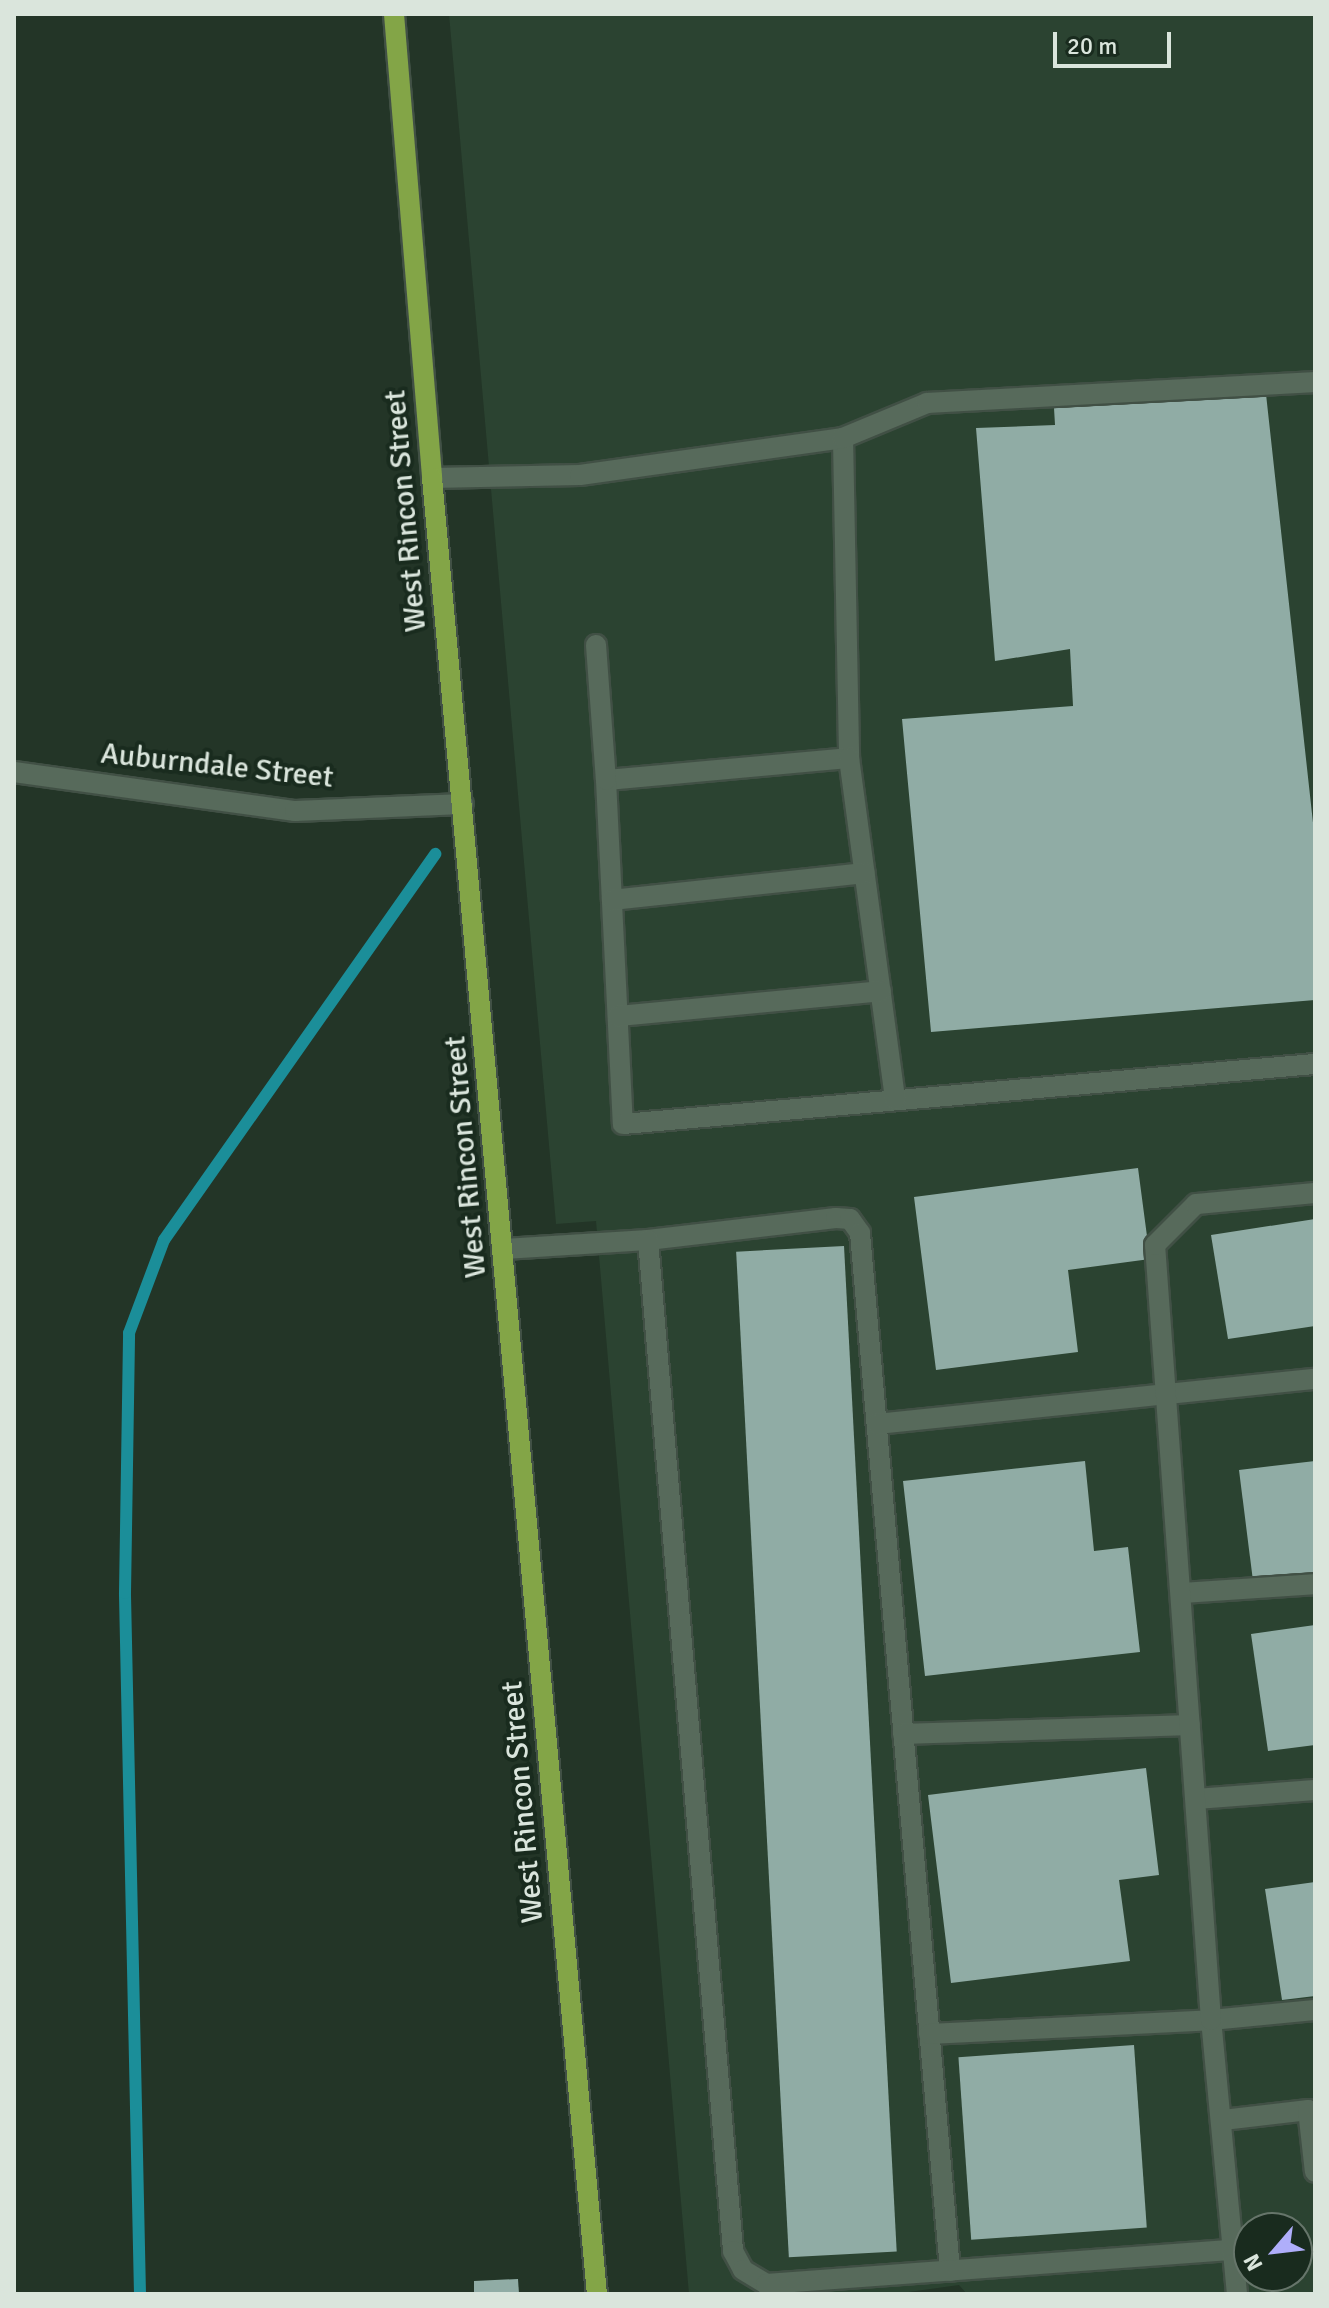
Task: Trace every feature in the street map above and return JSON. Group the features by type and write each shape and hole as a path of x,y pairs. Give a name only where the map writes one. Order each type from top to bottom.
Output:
{"main road":[{"name":"West Rincon Street","path":"394,14 432,478 597,2294"}],"street":[{"path":"432,478 580,475 843,438 927,403 1315,382"},
{"path":"843,438 849,758 895,1100"},
{"path":"596,645 623,1124 1315,1064"},
{"path":"606,780 849,758"},
{"name":"Auburndale Street","path":"14,772 295,811 463,804"},
{"path":"612,900 865,873"},
{"path":"618,1016 881,991"},
{"path":"648,1240 733,2251 743,2270 766,2284 1233,2250 1223,2120 1211,2020 1155,1245 1196,1204 1315,1193"},
{"path":"504,1249 648,1240 850,1219 860,1233 950,2271"},
{"path":"877,1424 1315,1379"},
{"path":"1181,1593 1315,1584"},
{"path":"903,1734 1190,1725"},
{"path":"1196,1799 1315,1790"},
{"path":"929,2034 1211,2020 1315,2010"},
{"path":"1223,2120 1308,2110 1315,2172"}],"shaded area":[{"path":"449,14 1315,14 1315,2292 967,2294 959,2285 894,2294 689,2294 596,1221 556,1224"}],"building":[{"path":"1266,394 1315,841 1315,1000 931,1032 902,719 1073,706 1070,649 995,661 976,428 1055,425 1054,408"},
{"path":"1138,1168 1150,1259 1068,1270 1078,1352 936,1370 914,1197"},
{"path":"1315,1219 1315,1326 1228,1339 1211,1235"},
{"path":"844,1246 897,2252 789,2257 736,1252"},
{"path":"1085,1461 1094,1551 1128,1547 1140,1652 925,1676 903,1481"},
{"path":"1315,1461 1315,1573 1253,1581 1239,1470"},
{"path":"1315,1625 1315,1745 1268,1751 1251,1634"},
{"path":"1146,1768 1159,1875 1119,1880 1130,1961 951,1983 928,1795"},
{"path":"1315,1882 1315,1996 1282,2000 1265,1889"},
{"path":"1134,2045 1147,2228 971,2240 958,2057"},
{"path":"518,2279 519,2294 474,2294 474,2281"}],"waterway":[{"path":"140,2294 125,1593 129,1333 164,1240 435,854"}]}
